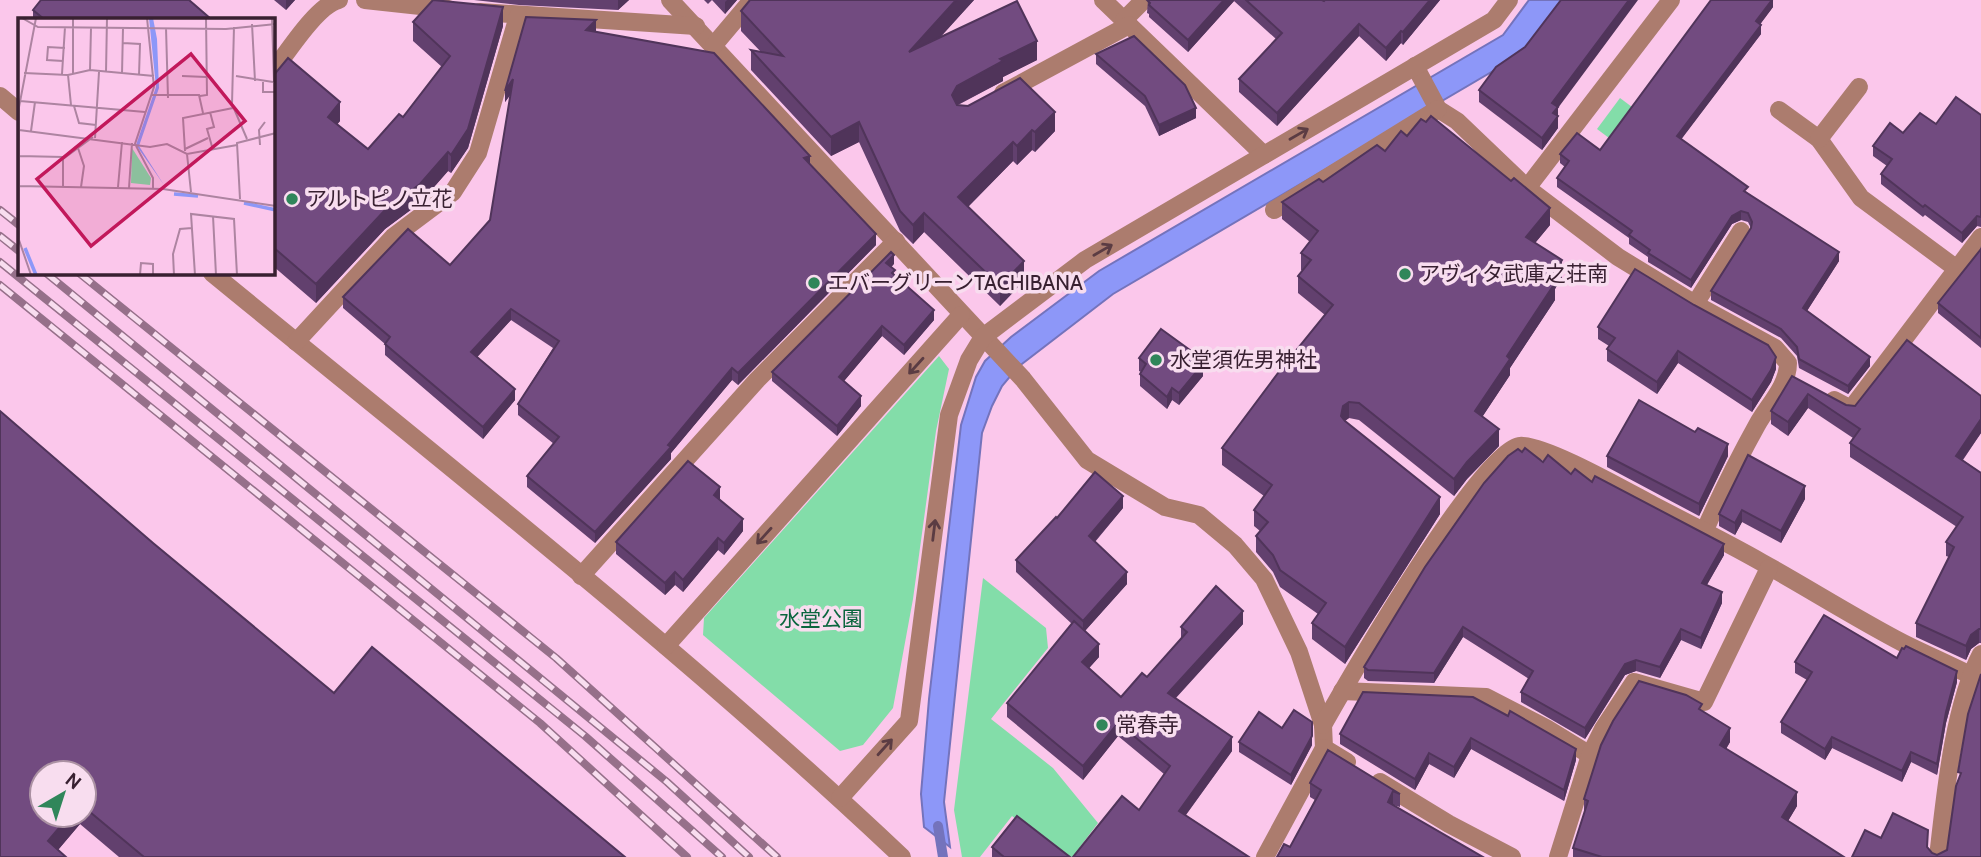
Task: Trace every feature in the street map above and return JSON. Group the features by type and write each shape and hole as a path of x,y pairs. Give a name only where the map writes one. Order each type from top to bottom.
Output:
{"street":[{"path":"275,68 319,13 338,0"},
{"path":"365,0 518,16 696,26"},
{"path":"670,0 714,44 961,315 1023,379 1087,460 1165,507 1199,515 1236,545 1264,579 1298,652 1323,725 1324,748 1265,857"},
{"path":"714,44 752,0"},
{"path":"1103,0 1264,155"},
{"path":"987,102 1126,23 1144,0"},
{"path":"840,798 909,721 949,415 969,360 987,341 1085,260 1264,155 1418,71 1494,20 1509,0"},
{"path":"1527,188 1671,0"},
{"path":"296,342 393,237 453,192 478,153 518,16"},
{"path":"1418,71 1438,109 1457,121 1527,188 1618,257 1695,304 1776,348 1788,363 1793,378 1757,425 1704,532"},
{"path":"1818,139 1859,87"},
{"path":"0,96 18,111"},
{"path":"1274,210 1438,109"},
{"path":"1779,110 1818,139 1861,198 1957,269"},
{"path":"1695,304 1741,231"},
{"path":"1819,392 1851,410 1981,237"},
{"path":"582,576 765,372 896,241"},
{"path":"214,275 666,646 840,798 902,857"},
{"path":"666,646 961,315"},
{"path":"1323,725 1451,508 1511,449 1521,445 1595,473 1903,642 1970,675"},
{"path":"1558,857 1590,755 1603,729 1634,682 1704,702 1769,568"},
{"path":"1938,857 1944,798 1970,675 1981,654"},
{"path":"1342,691 1486,697 1590,755"},
{"path":"1324,748 1449,824 1512,857"}],"green space":[{"path":"1620,98 1684,146 1661,177 1597,129"},
{"name":"水堂公園","path":"939,356 949,369 936,431 913,599 893,708 863,745 840,751 703,635 704,618"},
{"path":"983,578 1046,628 1048,648 991,719 1053,768 1098,823 1080,847 1090,857 1065,857 1012,816 980,857 962,857 954,810"}],"water":[{"path":"1529,0 1562,0 1522,54 1113,294 1018,367 1002,386 982,433 944,802 950,847 924,827 921,794 929,699 961,425 976,377 985,361 1011,337 1099,271 1503,35"}],"building":[{"path":"41,0 189,0 210,18 43,18 33,10"},
{"path":"433,0 503,7 468,129 451,155 448,152 420,184 385,210 316,284 275,249 275,74 288,58 340,102 328,117 368,149 399,114 403,117 450,56 413,22"},
{"path":"750,0 956,0 909,52 1017,1 1037,41 1000,59 1003,61 957,86 952,95 957,105 968,106 1020,78 1055,112 1017,146 1013,142 958,197 1024,261 1000,286 924,213 913,225 900,211 859,122 831,137 751,50 783,56 741,11"},
{"path":"1147,0 1224,0 1188,40 1149,5"},
{"path":"1246,0 1430,0 1386,48 1359,24 1277,113 1239,79 1282,33"},
{"path":"1561,0 1629,0 1552,103 1558,107 1553,113 1558,116 1542,138 1479,90 1496,67 1525,47"},
{"path":"1711,0 1772,0 1756,21 1761,25 1677,136 1748,187 1744,191 1839,252 1803,308 1870,357 1848,386 1799,359 1797,347 1781,329 1711,291 1751,228 1752,222 1748,213 1741,211 1732,216 1691,280 1648,253 1650,250 1629,235 1632,231 1557,178 1569,161 1560,154 1577,133 1600,150"},
{"path":"526,17 596,20 586,30 714,53 810,156 804,158 876,234 738,373 732,368 668,445 671,447 595,532 527,476 559,437 518,404 559,341 511,309 471,352 515,389 483,427 385,344 390,337 343,297 408,229 450,265 490,220 513,79 505,91"},
{"path":"1134,36 1185,85 1196,108 1159,125 1145,96 1096,54"},
{"path":"1956,97 1981,115 1981,217 1977,216 1962,233 1881,174 1892,159 1873,146 1890,123 1903,133 1920,113 1936,124"},
{"path":"1431,116 1511,181 1514,178 1550,208 1526,237 1562,260 1549,280 1555,283 1507,356 1510,359 1475,411 1499,429 1454,479 1359,403 1349,402 1343,406 1341,416 1345,421 1440,497 1345,647 1312,623 1326,603 1280,570 1273,555 1256,536 1268,522 1254,510 1272,485 1222,448 1333,305 1298,276 1311,260 1301,253 1318,231 1282,202 1319,179 1323,182 1377,145 1385,151 1401,131 1407,136 1421,119 1426,122"},
{"path":"1981,249 1981,338 1938,303"},
{"path":"891,252 894,255 886,263 895,270 892,273 934,310 904,345 882,326 839,377 861,396 837,426 772,372"},
{"path":"1635,269 1768,345 1776,357 1752,400 1678,351 1657,382 1607,349 1615,338 1598,327"},
{"path":"1161,329 1194,353 1192,356 1203,364 1179,393 1172,388 1167,397 1140,374 1146,364 1139,358"},
{"path":"1907,340 1981,396 1981,419 1956,456 1981,473 1981,629 1971,635 1966,646 1916,623 1954,547 1946,542 1963,517 1850,443 1860,429 1808,394 1788,422 1771,411 1792,376 1846,405 1855,406"},
{"path":"1639,400 1695,432 1698,428 1728,444 1699,504 1607,456"},
{"path":"0,411 153,543 334,693 372,647 625,857 144,857 98,819 98,759 28,759 28,829 58,829 48,841 66,857 0,857"},
{"path":"1525,448 1543,462 1548,455 1571,474 1575,469 1592,482 1595,476 1724,544 1702,583 1722,592 1701,638 1681,629 1660,667 1636,660 1625,664 1585,728 1521,692 1533,671 1463,627 1434,673 1368,670 1364,667 1425,567 1484,483 1508,456 1518,449 1522,452"},
{"path":"1748,455 1805,486 1781,531 1742,510 1735,523 1719,514"},
{"path":"688,461 720,487 714,495 743,519 724,543 718,538 683,580 675,572 665,583 616,542"},
{"path":"1095,472 1123,496 1089,536 1127,572 1083,621 1016,560 1057,518"},
{"path":"1216,586 1243,611 1168,693 1232,737 1179,811 1249,857 1073,857 1122,796 1139,810 1170,766 1118,723 1083,766 1007,703 1074,621 1099,644 1082,662 1121,697 1142,673 1147,677 1187,632 1181,627"},
{"path":"1824,615 1897,658 1906,646 1957,671 1946,712 1937,764 1911,752 1902,771 1832,737 1825,749 1781,722 1812,672 1795,662"},
{"path":"1981,674 1981,857 1852,857 1865,830 1881,838 1893,813 1928,830 1927,847 1932,853 1937,855 1947,850 1968,714"},
{"path":"1639,681 1686,695 1702,704 1699,709 1730,728 1720,745 1797,792 1782,817 1844,857 1602,857 1573,848 1588,801 1584,799 1601,745"},
{"path":"1363,692 1473,697 1508,716 1510,711 1576,749 1564,790 1471,738 1454,767 1429,753 1415,779 1340,734"},
{"path":"1294,710 1312,722 1312,736 1291,775 1239,742 1259,712 1282,728"},
{"path":"1328,750 1400,794 1393,791 1388,802 1483,857 1277,857 1284,844 1290,847 1321,790 1310,783"},
{"path":"1017,816 1070,857 1004,857 992,847"}],"waterway":[{"path":"938,826 943,857"}],"railway":[{"path":"0,210 18,224"},
{"path":"0,236 18,250"},
{"path":"0,262 585,736 722,857"},
{"path":"48,275 667,782 749,857"},
{"path":"81,275 556,658 777,857"},
{"path":"0,285 540,723 687,857"}],"place":[{"name":"アルトピノ立花","path":"292,199"},
{"name":"アヴィタ武庫之荘南","path":"1405,274"},
{"name":"エバーグリーンTACHIBANA","path":"814,283"},
{"name":"水堂須佐男神社","path":"1156,360"},
{"name":"常春寺","path":"1102,725"}]}
